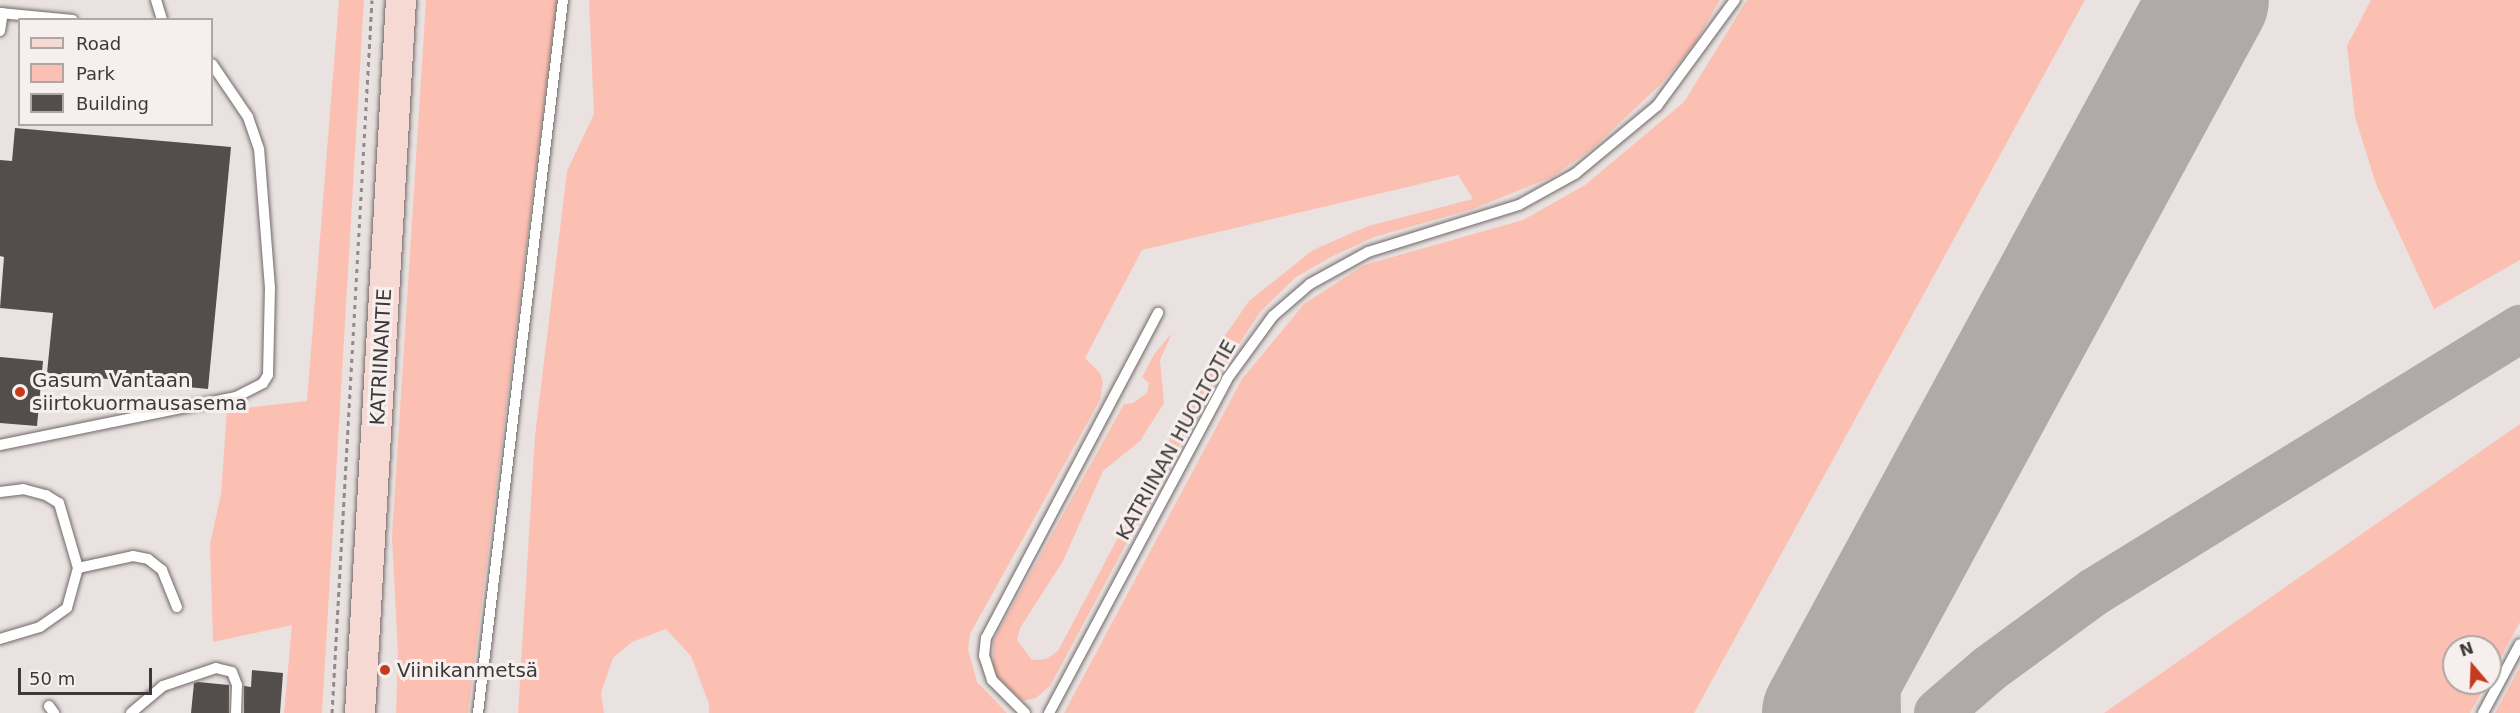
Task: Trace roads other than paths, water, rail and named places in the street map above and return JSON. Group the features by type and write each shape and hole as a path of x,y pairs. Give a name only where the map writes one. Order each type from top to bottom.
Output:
{"main road":[{"name":"KATRIINANTIE","path":"360,713 401,0"}],"lane":[{"path":"156,0 161,18"},
{"path":"478,713 563,0"},
{"name":"KATRIINAN HUOLTOTIE","path":"1049,713 1227,379 1273,316 1310,284 1368,252 1519,205 1575,174 1657,106 1735,0"},
{"path":"0,31 1,13 52,18"},
{"path":"0,445 248,393 263,383 270,364 270,288 258,149 248,117 213,65"},
{"path":"1025,713 992,680 984,656 986,638 1158,313"},
{"path":"0,492 23,489 46,495 58,503 78,568 67,608 40,627 0,639"},
{"path":"78,568 133,556 148,559 162,570 177,607"},
{"path":"2483,713 2520,644"},
{"path":"131,713 163,686 216,668 232,672 237,685 236,713"}],"place":[{"name":"Gasum Vantaan siirtokuormausasema","path":"20,392"},
{"name":"Viinikanmetsä","path":"385,670"}]}
